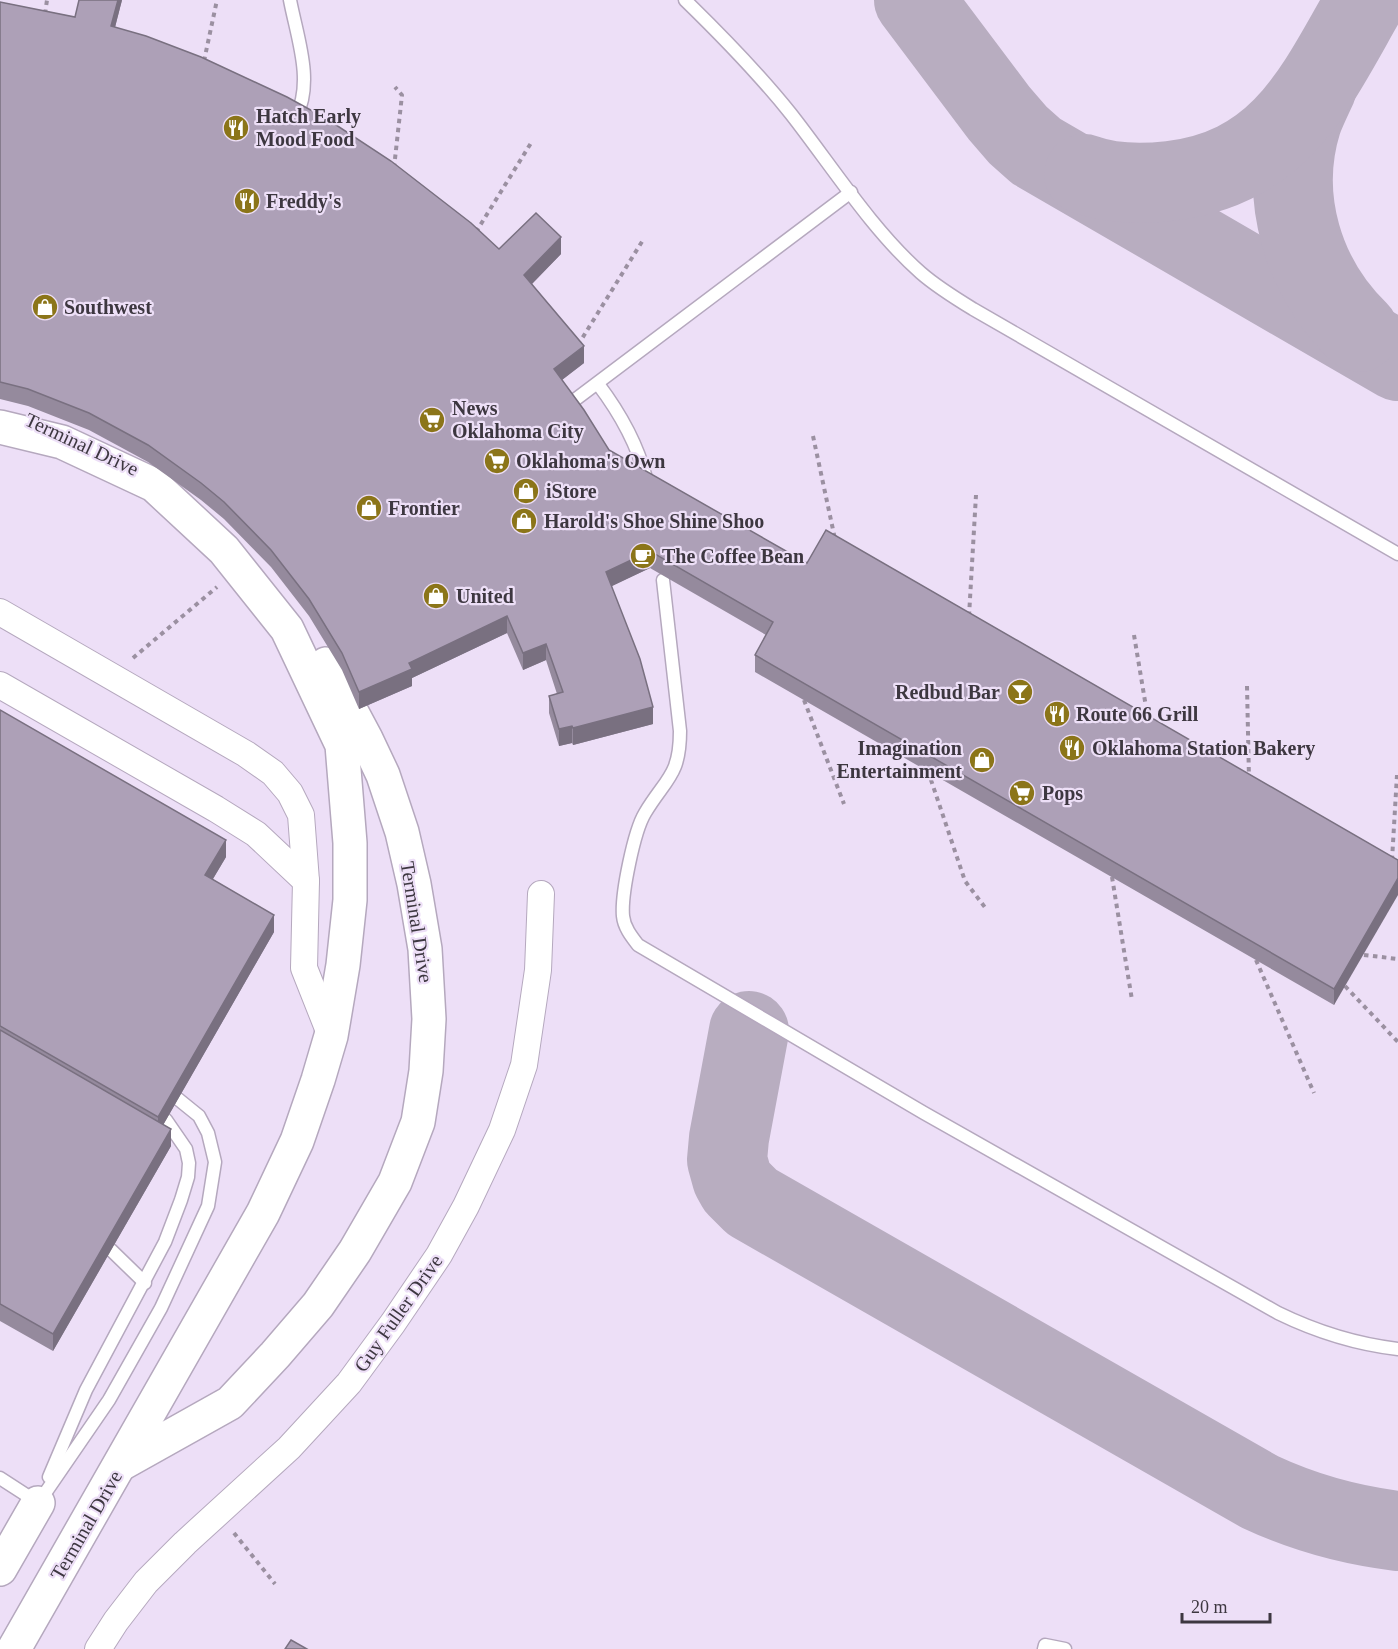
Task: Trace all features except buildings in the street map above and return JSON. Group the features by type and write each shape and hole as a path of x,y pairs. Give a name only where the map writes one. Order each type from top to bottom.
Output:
{"main road":[{"name":"Terminal Drive","path":"0,410 38,419 130,463 218,527 285,600 339,687 383,775 402,832 425,948 429,1036 418,1122 394,1182 355,1251 318,1305 230,1403 120,1464 11,1642"},
{"path":"0,427 62,442 154,485 224,550 287,629 342,745 350,843 350,900 343,965 331,1036 318,1080 297,1141 263,1213 120,1464"},
{"path":"0,1569 38,1503"}],"street":[{"path":"0,612 246,754 273,773 290,794 301,815 306,881 304,968 331,1036"},
{"path":"0,685 256,834 306,881"},
{"name":"Guy Fuller Drive","path":"98,1649 116,1621 147,1582 185,1543 289,1448 349,1383 439,1255 466,1206 502,1130 524,1065 538,970 541,894"}],"lane":[{"path":"290,0 304,73 303,97 296,117"},
{"path":"686,0 788,111 898,250 920,272 946,292 1398,554"},
{"path":"572,402 851,192"},
{"path":"598,384 618,410 646,478"},
{"path":"663,579 680,731 680,750 677,766 645,814 636,835 623,918 629,934 638,945 924,1113 1278,1313 1327,1335 1367,1345 1398,1349"},
{"path":"38,1503 109,1400 161,1308 208,1206 215,1162 208,1132 199,1116 178,1099"},
{"path":"38,1503 86,1390 165,1242 188,1177 189,1163 186,1149 166,1120"},
{"path":"111,1250 145,1283"},
{"path":"0,1479 38,1503"},
{"path":"1044,1649 1045,1645 1065,1649"}],"path":[{"path":"45,18 46,0"},
{"path":"203,63 217,0"},
{"path":"391,178 402,95 395,87"},
{"path":"471,240 531,143"},
{"path":"574,351 643,240"},
{"path":"813,436 836,543"},
{"path":"969,618 976,495"},
{"path":"114,678 139,652 239,569"},
{"path":"1134,635 1149,724"},
{"path":"1247,686 1249,780"},
{"path":"804,700 844,804"},
{"path":"928,771 964,881 987,910"},
{"path":"1392,862 1397,775"},
{"path":"1112,877 1132,1000"},
{"path":"1364,955 1398,959"},
{"path":"1256,960 1314,1093"},
{"path":"1345,987 1398,1042"},
{"path":"218,1513 275,1584"}],"taxiway":[{"path":"914,0 999,113 1036,151 1398,361"},
{"path":"1084,174 1105,180 1127,182 1170,181 1209,173 1241,159 1268,141 1312,92 1366,0"},
{"path":"1317,87 1302,121 1295,150 1293,178 1295,207 1300,235 1310,262 1339,311 1359,332"},
{"path":"749,1031 727,1160 737,1187 752,1202 1260,1492 1328,1517 1398,1531"}],"place":[{"name":"Hatch Early Mood Food","path":"236,128"},
{"name":"Freddy's","path":"247,201"},
{"name":"Southwest","path":"45,307"},
{"name":"News Oklahoma City","path":"432,420"},
{"name":"Oklahoma's Own","path":"497,461"},
{"name":"iStore","path":"526,491"},
{"name":"Frontier","path":"369,508"},
{"name":"Harold's Shoe Shine Shoo","path":"524,521"},
{"name":"The Coffee Bean","path":"643,556"},
{"name":"United","path":"436,596"},
{"name":"Redbud Bar","path":"1020,692"},
{"name":"Route 66 Grill","path":"1057,714"},
{"name":"Oklahoma Station Bakery","path":"1072,748"},
{"name":"Imagination Entertainment","path":"982,760"},
{"name":"Pops","path":"1022,793"}]}
